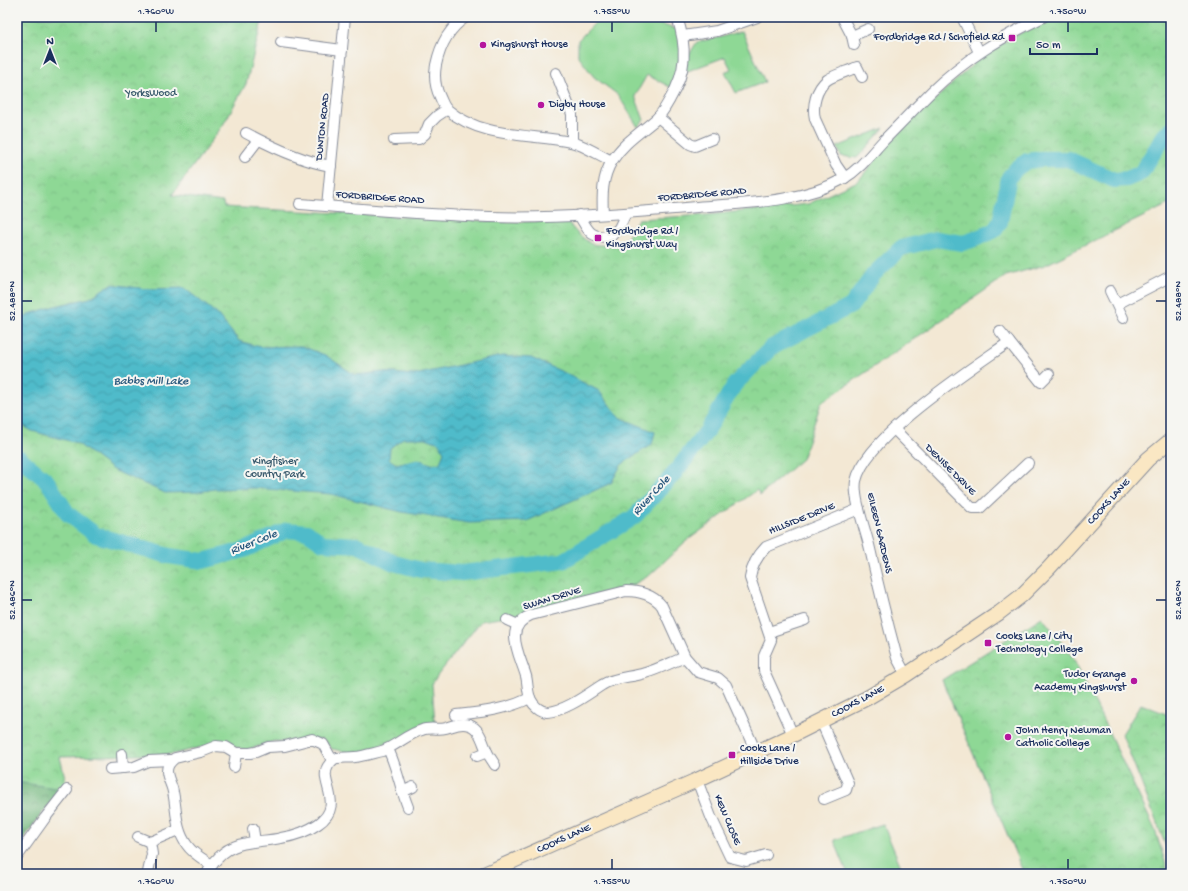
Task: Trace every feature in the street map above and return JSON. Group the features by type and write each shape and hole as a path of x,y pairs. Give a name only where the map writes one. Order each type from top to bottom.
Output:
{"street":[{"name":"DUNTON ROAD","path":"327,206 345,17"},
{"path":"466,17 460,21 445,38 438,56 435,72 436,89 446,110 468,123 488,130 572,142 612,161"},
{"path":"603,214 603,186 612,161 620,149 658,117 676,90 681,74 684,56 683,36 677,17"},
{"path":"683,36 717,31 757,17"},
{"path":"842,17 853,40 868,29"},
{"path":"962,17 979,52"},
{"name":"FORDBRIDGE ROAD","path":"300,204 491,217 579,215 626,213 767,200 811,192 845,178 867,161 883,141 958,67 979,52 1011,33 1043,17"},
{"path":"281,42 342,50"},
{"path":"845,178 836,165 815,119 814,105 816,97 828,80 857,67 862,77"},
{"path":"556,73 572,114 572,142"},
{"path":"394,140 419,139 425,134 429,124 446,110"},
{"path":"658,117 690,144 695,146 712,139"},
{"path":"246,133 258,140 314,163 331,166"},
{"path":"245,157 258,140"},
{"path":"579,215 587,230 597,237 610,237 618,228 626,213"},
{"path":"1117,304 1171,276"},
{"path":"1110,291 1123,318"},
{"path":"1000,330 1041,382 1049,374"},
{"name":"EILEEN GARDENS","path":"906,676 897,658 859,509 856,482 859,470 865,460 909,414 1009,342"},
{"name":"DENISE DRIVE","path":"894,429 972,508 980,508 1028,462"},
{"name":"COOKS LANE","path":"484,874 698,780 821,721 906,676 999,613 1021,596 1049,568 1148,459 1171,440"},
{"name":"HILLSIDE DRIVE","path":"793,735 764,671 764,656 770,640 769,632 750,578 752,568 758,555 766,547 859,509"},
{"name":"SWAN DRIVE","path":"530,698 527,678 515,643 515,634 518,625 522,620 531,615 626,591 632,591 650,596 657,600 662,606 685,657 698,672 718,678 726,685 756,752"},
{"path":"507,620 518,625"},
{"path":"769,632 805,620"},
{"path":"456,715 515,706 530,698 540,710 546,712 552,711 585,697 603,684 622,677 645,673 685,657"},
{"path":"821,721 848,783 846,790 824,799"},
{"path":"172,760 167,770 173,790 178,830 187,846 209,869 225,850 231,847 255,841 281,839 317,825 325,819 330,809 331,802 326,771 328,765 336,758 368,755 388,749 423,729 447,728 456,724 469,724 473,726 480,734 487,752 495,764"},
{"path":"110,769 134,767 148,761 172,760 216,746 226,747 236,753 250,754 268,747 285,746 312,739 323,744 332,760"},
{"path":"388,749 394,761 402,792 408,807"},
{"path":"477,756 487,752"},
{"path":"234,768 236,753"},
{"path":"122,754 123,768"},
{"name":"KEW CLOSE","path":"698,780 711,817 730,857 746,861 766,855"},
{"path":"402,792 413,787"},
{"path":"17,857 44,818 67,790"},
{"path":"253,829 255,841"},
{"path":"138,837 150,842 178,830"},
{"path":"148,872 152,854 150,842"}],"green space":[{"name":"Kingfisher Country Park","path":"17,17 263,17 246,84 223,125 172,195 223,202 224,207 505,222 567,221 577,233 591,244 609,246 627,238 638,219 707,215 808,204 858,181 896,135 981,57 1012,37 1054,17 1171,17 1171,203 1045,265 1006,276 821,403 802,459 760,495 757,490 685,542 650,575 631,586 529,612 516,617 481,621 432,684 435,724 380,747 358,754 332,749 322,739 286,743 275,741 247,750 218,743 174,754 60,757 68,790 17,782 17,57 21,55 17,44"},
{"path":"601,17 637,18 677,29 683,36 676,90 647,75 635,96 644,120 638,127 618,95 594,77 578,56 578,40"},
{"path":"742,31 765,82 736,93 725,72 731,69 725,57 685,72 688,56 697,42"},
{"path":"884,128 857,158 841,156 837,147"},
{"path":"1042,617 1074,659 1155,830 1169,874 1024,874 942,680"},
{"path":"1141,704 1171,716 1171,859 1122,734"},
{"path":"17,782 63,789 43,812 17,848"},
{"path":"883,824 904,874 848,874 834,840"}],"water":[{"name":"Babbs Mill Lake","path":"111,284 146,289 184,288 217,314 239,341 260,347 301,346 325,355 355,375 382,372 414,375 502,356 531,358 565,373 599,391 619,417 655,432 652,444 621,465 611,483 527,521 469,523 402,512 331,494 255,488 214,489 198,492 165,493 113,470 77,443 32,431 17,422 17,325 29,314 90,298","holes":["403,438 426,438 439,443 444,452 440,463 431,464 418,459 396,464 389,459 390,448"]}],"waterway":[{"name":"River Cole","path":"17,457 47,481 68,514 96,535 169,556 203,561 244,550 287,530 307,532 323,543 358,545 394,563 421,570 462,573 563,561 634,517 673,475 707,431 735,384 772,347 851,306 874,274 901,248 936,239 963,243 995,230 1000,222 1009,177 1017,168 1027,161 1042,159 1068,159 1114,180 1127,179 1141,173 1164,136 1171,129"}],"place":[{"name":"Fordbridge Rd / Schofield Rd","path":"1012,38"},
{"name":"Kingshurst House","path":"483,45"},
{"name":"Digby House","path":"541,105"},
{"name":"Fordbridge Rd / Kingshurst Way","path":"598,238"},
{"name":"Cooks Lane / City Technology College","path":"988,643"},
{"name":"Tudor Grange Academy Kingshurst","path":"1134,681"},
{"name":"John Henry Newman Catholic College","path":"1008,737"},
{"name":"Cooks Lane / Hillside Drive","path":"732,755"}],"park label":[{"name":"YorksWood","path":"151,94"}]}
